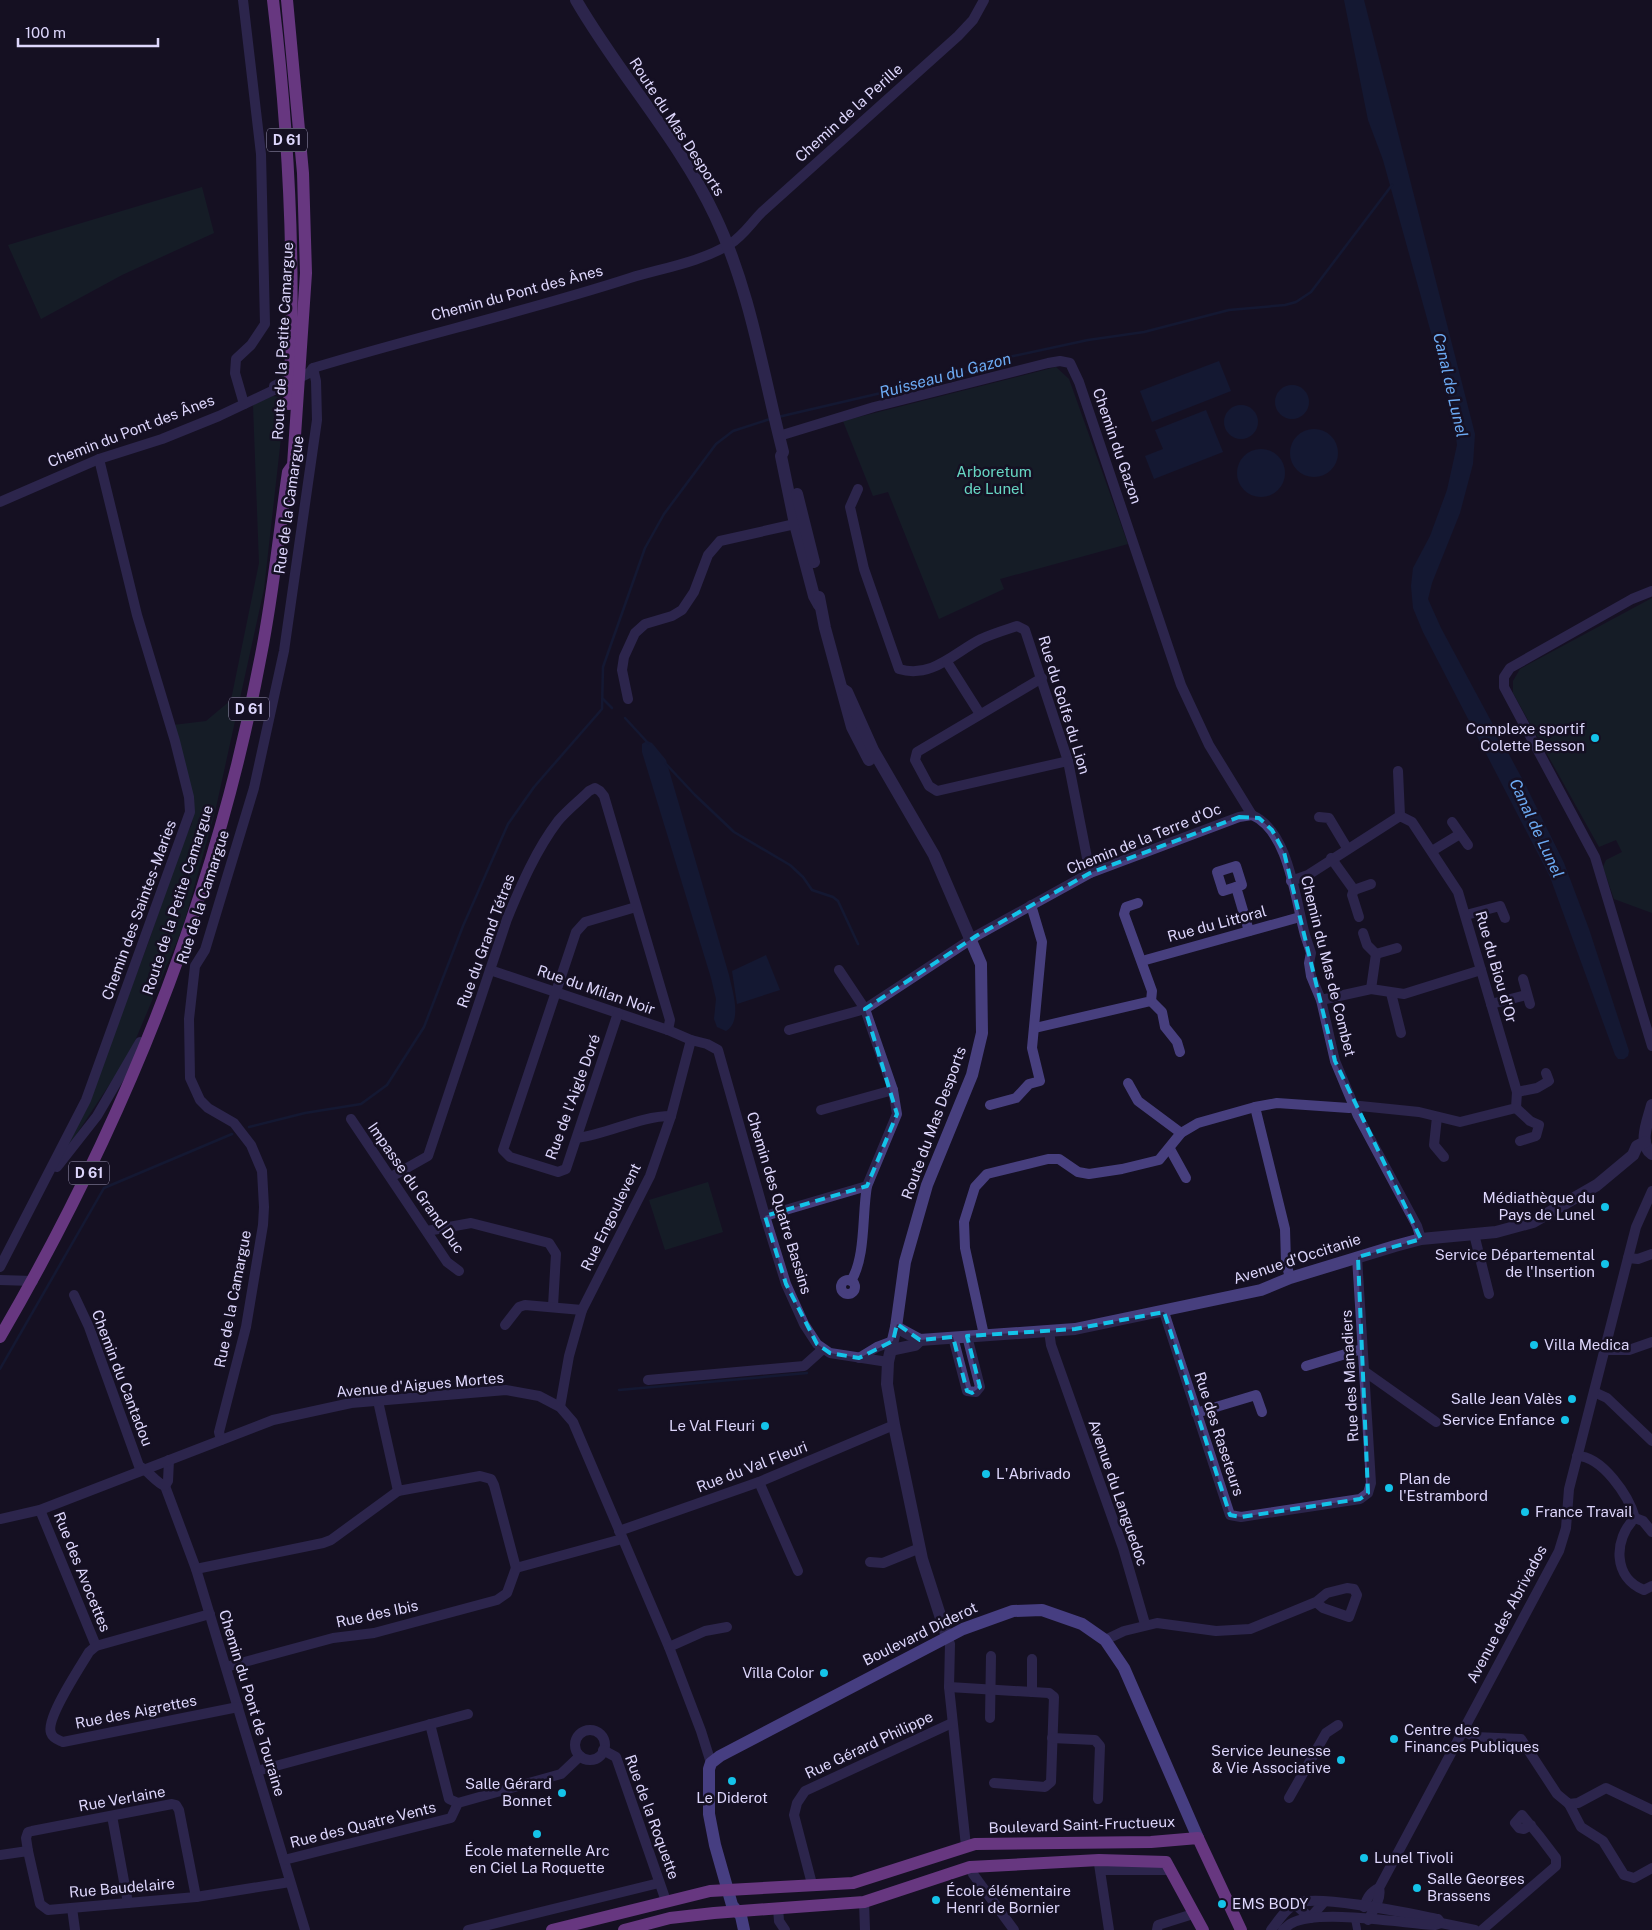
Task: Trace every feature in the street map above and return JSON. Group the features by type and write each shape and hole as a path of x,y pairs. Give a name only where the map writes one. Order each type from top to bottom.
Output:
{"main road":[{"name":"Route de la Petite Camargue","path":"0,1337 58,1236 112,1125 162,1001 185,940 233,781 261,655 288,472 284,467 295,363 291,202 283,82 273,0"},
{"name":"Route de la Petite Camargue","path":"287,0 296,80 305,214 306,283 295,363"},
{"name":"Boulevard Diderot","path":"711,1763 720,1756 947,1637 992,1616 1026,1610 1048,1612 1082,1624 1105,1640 1124,1668 1198,1838 1241,1930"},
{"path":"711,1763 708,1769 710,1814 727,1889 735,1912 744,1922 744,1930"},
{"name":"Boulevard Saint-Fructueux","path":"552,1930 666,1901 727,1889 853,1883 966,1846 1097,1841 1150,1842 1198,1838"},
{"path":"966,1846 970,1866"},
{"path":"624,1930 670,1918 864,1902 970,1866 1100,1865 1166,1862 1203,1930"},
{"path":"666,1901 670,1918"}],"street":[{"path":"243,0 261,154 265,324 251,345 236,359 235,373 244,404"},
{"name":"Route du Mas Desports","path":"576,0 594,31 698,183 735,259 783,452 792,473 799,523 814,596 819,605 856,725 917,831 941,884 947,888 981,964 982,1033 972,1075 927,1186 905,1262 887,1384 920,1548 947,1637"},
{"name":"Chemin de la Perille","path":"729,245 762,212 958,36 973,20 984,0"},
{"name":"Chemin du Pont des Ânes","path":"0,502 99,459 162,439 274,390 294,385 313,368 384,346 555,302 703,256 729,245"},
{"name":"Chemin du Gazon","path":"778,432 1054,362 1066,361 1070,364 1079,382 1182,685 1209,745 1252,815"},
{"path":"295,363 313,368"},
{"name":"Rue de la Camargue","path":"221,1440 220,1432 246,1327 262,1233 264,1207 262,1171 252,1145 234,1123 208,1108 196,1094 190,1078 189,1018 195,966 205,950 254,788 284,651 317,420 313,368"},
{"name":"Chemin des Saintes-Maries","path":"0,1268 86,1100 190,812 189,797 175,741 137,615 99,459"},
{"name":"Rue du Golfe du Lion","path":"858,489 850,507 864,569 899,669 910,672 947,662 980,640 1018,626 1025,630 1068,761 1090,874"},
{"path":"628,699 622,670 624,656 635,633 645,624 672,616 682,610 694,592 708,555 720,541 799,523"},
{"path":"1652,591 1632,599 1510,668 1504,677 1504,687 1595,857 1652,1046"},
{"path":"947,662 980,714"},
{"path":"1042,678 917,752 915,760 929,786 937,791 1068,761"},
{"path":"1291,881 1308,875 1331,858 1400,816 1398,771"},
{"name":"Rue du Grand Tétras","path":"390,1178 428,1156 490,970 519,891 540,848 560,819 594,788 604,796 670,1020 668,1030"},
{"name":"Chemin de la Terre d'Oc","path":"789,1030 865,1009 970,939 1090,874 1239,817 1252,815"},
{"name":"Chemin du Mas de Combet","path":"1252,815 1272,830 1284,852 1300,917 1309,941 1312,976 1321,1000 1335,1061 1354,1107 1417,1226 1421,1240"},
{"name":"Rue du Biou d'Or","path":"1400,816 1412,822 1451,879 1466,914 1517,1092 1516,1108"},
{"path":"1319,817 1329,818 1347,848"},
{"path":"1452,822 1468,845"},
{"path":"1432,851 1460,834"},
{"path":"1331,858 1354,890"},
{"path":"1354,890 1371,884"},
{"path":"1236,887 1249,931"},
{"path":"1354,890 1352,896 1359,918"},
{"path":"1138,903 1126,907 1124,914 1152,991 1151,1000 1162,1012 1165,1027 1177,1042 1180,1052"},
{"path":"990,1105 1016,1098 1028,1084 1040,1082 1032,1048 1042,942 1031,905"},
{"path":"1466,914 1500,906 1505,918"},
{"path":"555,992 576,932 585,922 636,907"},
{"name":"Rue du Littoral","path":"1142,960 1300,917"},
{"path":"1363,933 1367,945 1376,954"},
{"path":"1376,954 1397,948"},
{"path":"1371,989 1376,954"},
{"name":"Rue du Milan Noir","path":"490,970 668,1030 691,1040"},
{"path":"839,970 865,1009 893,1090 897,1114 867,1186 861,1242 851,1281"},
{"path":"1321,1000 1371,989 1404,994 1481,970"},
{"path":"1491,1004 1528,999 1523,979"},
{"name":"Rue de l'Aigle Doré","path":"555,992 503,1150 510,1157 558,1172 566,1169 618,1013"},
{"path":"1391,993 1401,1033"},
{"path":"1035,1028 1151,1000"},
{"path":"41,1188 96,1116 162,1001"},
{"name":"Rue Engoulevent","path":"560,1407 569,1356 582,1310 650,1176 671,1116 691,1040"},
{"name":"Chemin des Quatre Bassins","path":"691,1040 707,1044 718,1050 786,1284 796,1310 811,1337 823,1349"},
{"path":"1517,1092 1545,1084 1549,1081 1546,1073"},
{"path":"1128,1083 1138,1101 1181,1134"},
{"path":"821,1110 893,1090"},
{"path":"984,1335 966,1248 964,1222 975,1187 987,1174 1048,1159 1058,1159 1078,1172 1089,1174 1159,1160 1181,1134 1198,1123 1255,1107 1277,1104 1419,1112 1460,1122 1516,1108 1530,1121 1539,1125 1536,1136 1520,1141"},
{"path":"1648,1149 1652,1105"},
{"path":"1255,1107 1285,1229 1286,1262 1290,1278"},
{"path":"577,1138 592,1136 659,1116 671,1116"},
{"path":"1437,1117 1434,1145 1444,1157"},
{"name":"Impasse du Grand Duc","path":"350,1120 428,1231 447,1262 459,1271"},
{"path":"1170,1149 1186,1178"},
{"name":"Avenue d'Occitanie","path":"891,1351 915,1345 920,1340 1075,1329 1164,1312 1261,1290 1290,1278 1357,1257 1421,1240 1496,1232 1533,1222 1597,1186 1633,1155 1648,1149"},
{"path":"765,1216 867,1186"},
{"name":"Avenue des Abrivados","path":"1375,1909 1380,1892 1379,1888 1558,1551 1566,1528 1569,1489 1636,1227 1652,1191"},
{"path":"428,1231 471,1223 549,1243 556,1254 553,1306"},
{"path":"1474,1234 1489,1294"},
{"path":"1628,1258 1638,1259 1652,1254"},
{"name":"Rue des Manadiers","path":"1357,1257 1371,1483 1368,1493"},
{"path":"0,1280 32,1281"},
{"name":"Chemin du Cantadou","path":"74,1295 89,1327 139,1466 145,1469"},
{"path":"505,1325 519,1307 525,1305 582,1310"},
{"name":"Rue des Raseteurs","path":"1164,1312 1230,1515 1241,1517 1360,1499 1368,1493"},
{"path":"896,1327 920,1340"},
{"name":"Avenue du Languedoc","path":"1049,1331 1051,1345 1123,1548 1145,1624"},
{"path":"953,1337 967,1391 972,1393 976,1392 980,1387 967,1336"},
{"path":"1604,1350 1629,1350 1652,1342"},
{"path":"859,1358 877,1347 891,1351"},
{"path":"648,1380 804,1366 823,1349 830,1354 859,1358 891,1351"},
{"path":"1306,1366 1362,1349"},
{"path":"1364,1371 1436,1422"},
{"name":"Avenue d'Aigues Mortes","path":"0,1519 40,1510 221,1440 292,1415 351,1403 506,1390 539,1396 560,1407 572,1422 668,1647 701,1731 711,1763"},
{"path":"1594,1392 1608,1398 1652,1441"},
{"path":"1196,1413 1256,1395 1262,1412"},
{"path":"378,1401 398,1491"},
{"name":"Rue du Val Fleuri","path":"516,1568 621,1535 759,1482 894,1425"},
{"path":"1578,1456 1592,1459 1602,1466 1632,1505 1635,1518"},
{"name":"Chemin du Pont de Touraine","path":"165,1486 168,1481 168,1460"},
{"name":"Chemin du Pont de Touraine","path":"145,1469 159,1484 165,1486"},
{"path":"196,1569 331,1540 398,1491 480,1476 491,1479 494,1484 516,1568"},
{"path":"759,1482 798,1570"},
{"name":"Chemin du Pont de Touraine","path":"165,1486 196,1569 305,1930"},
{"name":"Rue des Avocettes","path":"40,1510 96,1646"},
{"path":"1635,1518 1643,1521 1652,1532"},
{"path":"1635,1518 1626,1526 1618,1547 1619,1562 1635,1586 1644,1590 1652,1586"},
{"path":"870,1562 883,1563 920,1548"},
{"name":"Rue des Ibis","path":"226,1666 333,1638 374,1632 497,1600 507,1593 516,1568"},
{"path":"1105,1640 1145,1624 1168,1624 1216,1631 1250,1628 1316,1602"},
{"path":"96,1646 210,1614"},
{"path":"668,1647 705,1631 727,1627"},
{"path":"947,1637 950,1644 949,1687 952,1723 966,1846"},
{"name":"Rue des Aigrettes","path":"96,1646 89,1652 52,1717 50,1728 54,1738 63,1742 238,1707"},
{"path":"990,1718 991,1656"},
{"path":"1032,1660 1032,1692"},
{"path":"949,1687 1049,1693 1054,1697 1051,1782 1045,1786 994,1783"},
{"path":"257,1771 468,1714"},
{"name":"Rue Gérard Philippe","path":"812,1884 794,1815 797,1803 805,1791 952,1723"},
{"path":"430,1724 449,1799 458,1803"},
{"path":"1289,1798 1326,1732 1338,1724"},
{"path":"587,1730 597,1732 602,1737 603,1750 595,1758 587,1759 580,1756 575,1748 576,1740 580,1733 587,1730"},
{"path":"1462,1730 1475,1737 1522,1740 1556,1794 1569,1804 1581,1827 1603,1842 1624,1875 1634,1878 1652,1868"},
{"path":"1052,1738 1095,1740 1100,1746 1098,1799"},
{"name":"Rue de la Roquette","path":"603,1750 616,1757 666,1901"},
{"name":"Rue des Quatre Vents","path":"284,1860 451,1818 458,1803 562,1774 580,1756"},
{"path":"1569,1804 1578,1803 1606,1788 1652,1810"},
{"name":"Rue Verlaine","path":"28,1851 26,1838 28,1832 172,1804 176,1805 179,1810 196,1897"},
{"path":"112,1816 128,1903"},
{"path":"1482,1930 1556,1866 1556,1858 1531,1825"},
{"path":"0,1855 28,1851"},
{"name":"Rue Baudelaire","path":"28,1851 40,1904 48,1910 196,1897 290,1882"},
{"path":"1100,1865 1109,1930"},
{"path":"970,1866 973,1874 1014,1930"},
{"path":"468,1930 659,1883"},
{"name":"Avenue des Abrivados","path":"1364,1906 1367,1897 1373,1890 1379,1888"},
{"path":"1271,1930 1287,1910 1295,1904 1311,1900 1364,1906 1438,1919 1441,1923"},
{"path":"864,1902 865,1930"},
{"path":"1310,1918 1324,1902"},
{"path":"1295,1904 1310,1918"},
{"path":"1364,1906 1368,1920"},
{"path":"72,1908 75,1930"},
{"path":"778,1908 779,1921 785,1930"},
{"path":"1368,1920 1375,1909"},
{"path":"1157,1930 1158,1925 1193,1914"},
{"path":"1283,1930 1292,1923 1310,1918 1356,1924 1368,1920 1435,1925 1441,1923 1475,1930"}],"highlighted area":[{"path":"1239,817 1259,818 1272,830 1284,852 1335,1061 1421,1239 1358,1257 1368,1493 1360,1499 1241,1517 1230,1515 1164,1312 1075,1329 967,1336 980,1387 972,1393 967,1391 953,1337 920,1340 897,1324 893,1341 859,1358 830,1353 817,1344 786,1284 765,1216 867,1186 897,1114 865,1009 976,936 1090,873"}],"green space":[{"path":"202,187 214,233 122,275 41,319 8,245"},
{"name":"Arboretum de Lunel","path":"1056,367 1069,379 1128,544 1000,579 1004,589 939,619 888,492 873,496 843,421"},
{"path":"273,396 280,397 285,402 264,589 215,812 183,927 129,1055 60,1159 97,1079 149,941 180,847 192,824 193,813 173,725 206,721 231,700 259,563 253,405"},
{"name":"Complexe sportif Colette Besson","path":"1652,598 1652,913 1614,899 1603,867 1606,860 1622,852 1616,840 1599,847 1513,693 1513,681 1520,669"},
{"path":"708,1182 723,1232 665,1250 649,1200"}],"water":[{"name":"Canal de Lunel","path":"1344,0 1364,0 1475,434 1473,464 1460,513 1432,583 1428,599 1441,628 1526,786 1564,863 1589,929 1629,1051 1628,1056 1624,1059 1618,1059 1615,1055 1550,877 1423,632 1413,608 1411,586 1413,568 1430,536 1447,490 1457,445 1453,412 1383,160 1368,120"},
{"path":"1219,361 1231,391 1152,422 1140,391"},
{"path":"1292,385 1299,386 1304,390 1308,395 1308,409 1304,414 1299,418 1292,419 1285,418 1280,414 1276,409 1275,402 1276,395 1280,390 1285,386"},
{"path":"1241,405 1248,406 1253,410 1257,415 1257,429 1253,434 1248,438 1241,439 1234,438 1229,434 1225,429 1224,422 1225,415 1229,410 1234,406"},
{"path":"1206,410 1223,452 1154,479 1145,456 1163,449 1155,430"},
{"path":"1309,429 1319,429 1328,433 1334,439 1338,453 1334,467 1328,473 1319,477 1309,477 1300,473 1294,467 1290,458 1290,448 1294,439 1300,433"},
{"path":"1256,449 1266,449 1278,456 1285,468 1285,478 1278,490 1266,497 1256,497 1248,493 1241,486 1237,478 1237,468 1241,460 1248,453"},
{"path":"647,741 652,743 666,760 729,975 734,997 735,1013 731,1026 726,1031 717,1027 714,1019 716,999 711,978 642,752 642,744"},
{"path":"766,955 780,990 737,1004 732,971"}],"waterway":[{"name":"Ruisseau du Gazon","path":"778,417 954,376 1004,358 1088,340 1144,332 1229,310 1285,305 1296,302 1311,292 1392,185"},
{"path":"249,1127 305,1113 361,1104 387,1085 424,1027 463,926 508,824 534,787 602,709 603,667 645,548 664,514 716,444 733,431 770,419"},
{"path":"603,699 612,708"},
{"path":"625,718 648,743"},
{"path":"666,764 734,832 790,865 803,877 812,890 833,897 838,901 858,944"},
{"path":"0,1369 104,1188 232,1134"},
{"path":"619,1390 807,1373"}],"place":[{"name":"Complexe sportif Colette Besson","path":"1595,738"},
{"name":"Médiathèque du Pays de Lunel","path":"1605,1207"},
{"name":"Service Départemental de l'Insertion","path":"1605,1264"},
{"name":"Villa Medica","path":"1534,1345"},
{"name":"Salle Jean Valès","path":"1572,1399"},
{"name":"Service Enfance","path":"1565,1420"},
{"name":"Le Val Fleuri","path":"765,1426"},
{"name":"L'Abrivado","path":"986,1474"},
{"name":"Plan de l'Estrambord","path":"1389,1488"},
{"name":"France Travail","path":"1525,1512"},
{"name":"Vîlla Color","path":"824,1673"},
{"name":"Centre des Finances Publiques","path":"1394,1739"},
{"name":"Service Jeunesse & Vie Associative","path":"1341,1760"},
{"name":"Le Diderot","path":"732,1781"},
{"name":"Salle Gérard Bonnet","path":"562,1793"},
{"name":"École maternelle Arc en Ciel La Roquette","path":"537,1834"},
{"name":"Lunel Tivoli","path":"1364,1858"},
{"name":"Salle Georges Brassens","path":"1417,1888"},
{"name":"École élémentaire Henri de Bornier","path":"936,1900"},
{"name":"EMS BODY","path":"1222,1904"}]}
